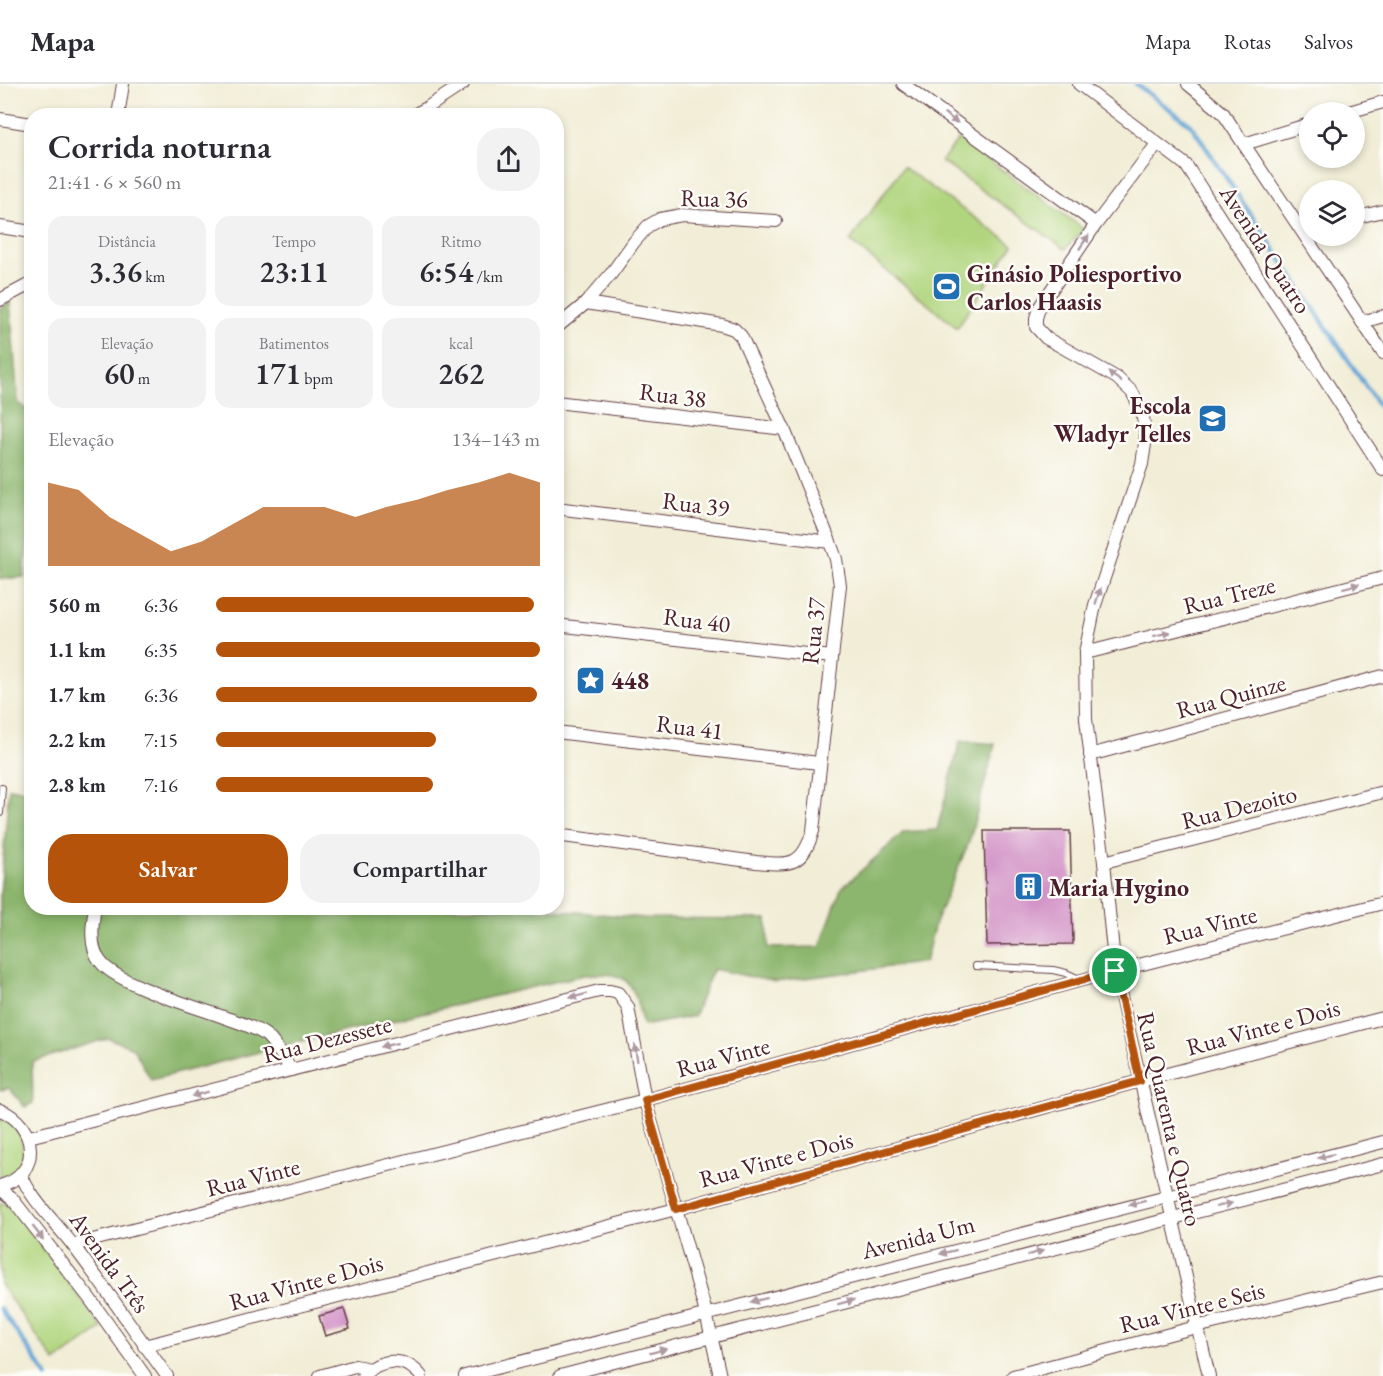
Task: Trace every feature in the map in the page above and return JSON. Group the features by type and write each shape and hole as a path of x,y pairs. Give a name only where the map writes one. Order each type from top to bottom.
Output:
{"street":[{"path":"119,108 123,84"},
{"path":"427,108 463,84"},
{"path":"903,84 1096,224"},
{"name":"Avenida Quatro","path":"1078,84 1186,165 1383,470"},
{"path":"1188,84 1223,113 1299,221"},
{"path":"1365,107 1383,102"},
{"path":"0,119 24,123"},
{"path":"1244,144 1299,127"},
{"name":"Rua Quarenta e Quatro","path":"1157,144 1096,224 1039,308 1036,327 1046,338 1117,378 1132,392 1142,411 1146,436 1142,464 1095,605 1085,653 1084,690 1115,971 1209,1376"},
{"path":"1365,215 1383,211"},
{"name":"Rua 36","path":"564,321 586,303 648,226 660,219 682,215 776,221"},
{"path":"0,227 24,231"},
{"path":"1315,246 1383,353"},
{"path":"0,300 24,287"},
{"name":"Rua 37","path":"564,836 784,865 795,862 804,854 813,831 840,585 836,559 830,542 784,429 741,336 734,329 722,325 586,303"},
{"path":"1362,322 1383,316"},
{"name":"Rua 38","path":"564,403 784,429"},
{"name":"Rua 39","path":"564,509 830,542"},
{"name":"Rua Treze","path":"1085,653 1383,578"},
{"name":"Rua 40","path":"564,626 832,657"},
{"name":"Rua Quinze","path":"1090,755 1383,676"},
{"name":"Rua 41","path":"564,733 819,763"},
{"name":"Rua Dezoito","path":"1104,862 1383,792"},
{"name":"Rua Vinte","path":"73,1245 645,1100 1115,971 1383,903"},
{"path":"94,915 93,943 99,960 111,973 131,983 239,1022 266,1035 291,1070"},
{"name":"Rua Dezessete","path":"29,1137 599,991 618,993 628,1007 645,1100"},
{"name":"Rua Vinte e Dois","path":"144,1346 676,1209 1140,1081 1383,1018"},
{"path":"645,1100 706,1313 720,1376"},
{"path":"0,1110 18,1119 29,1137 30,1156 21,1173 0,1187 11,1197 145,1376"},
{"name":"Avenida Um","path":"465,1376 1383,1142"},
{"name":"Avenida Um","path":"560,1376 1383,1164"},
{"name":"Avenida Três","path":"21,1173 23,1181 73,1245 167,1376"},
{"name":"Rua Vinte e Seis","path":"1013,1376 1196,1327 1383,1282"},
{"path":"320,1376 355,1366 366,1372 378,1364 396,1361 406,1363 424,1375"}],"lane":[{"path":"0,813 2,788"},
{"path":"976,966 1053,970 1066,973 1082,981"}],"green space":[{"path":"959,139 1084,229 1065,249 941,161"},
{"name":"Ginásio Poliesportivo Carlos Haasis","path":"903,167 1013,245 957,328 850,241"},
{"path":"10,302 18,402 24,407 24,577 0,579 0,308"},
{"path":"960,741 995,744 969,842 935,923 925,962 776,982 713,969 694,1016 643,1026 633,990 628,983 612,975 584,975 286,1045 151,1080 133,1048 108,1038 32,1062 33,1103 25,1107 9,1088 0,1090 0,897 9,788 24,791 24,915 564,915 564,911 645,918 767,919 768,948 820,947 841,889 904,832 937,830"},
{"path":"0,1119 17,1130 22,1139 23,1148 18,1167 0,1178"},
{"path":"0,1203 11,1204 102,1328 55,1362 0,1284"}],"building":[{"name":"Maria Hygino","path":"984,831 1070,831 1073,944 987,945"},
{"path":"344,1309 350,1329 325,1336 319,1316"}],"waterway":[{"path":"1136,84 1191,125 1383,412"},
{"path":"0,1308 47,1376"}],"place":[{"name":"Ginásio Poliesportivo Carlos Haasis","path":"946,287"},
{"name":"Escola Wladyr Telles","path":"1212,419"},
{"name":"448","path":"590,680"},
{"name":"Maria Hygino","path":"1028,887"}],"route":[{"path":"1115,971 1140,1081 676,1209 645,1100 1115,971"}]}
